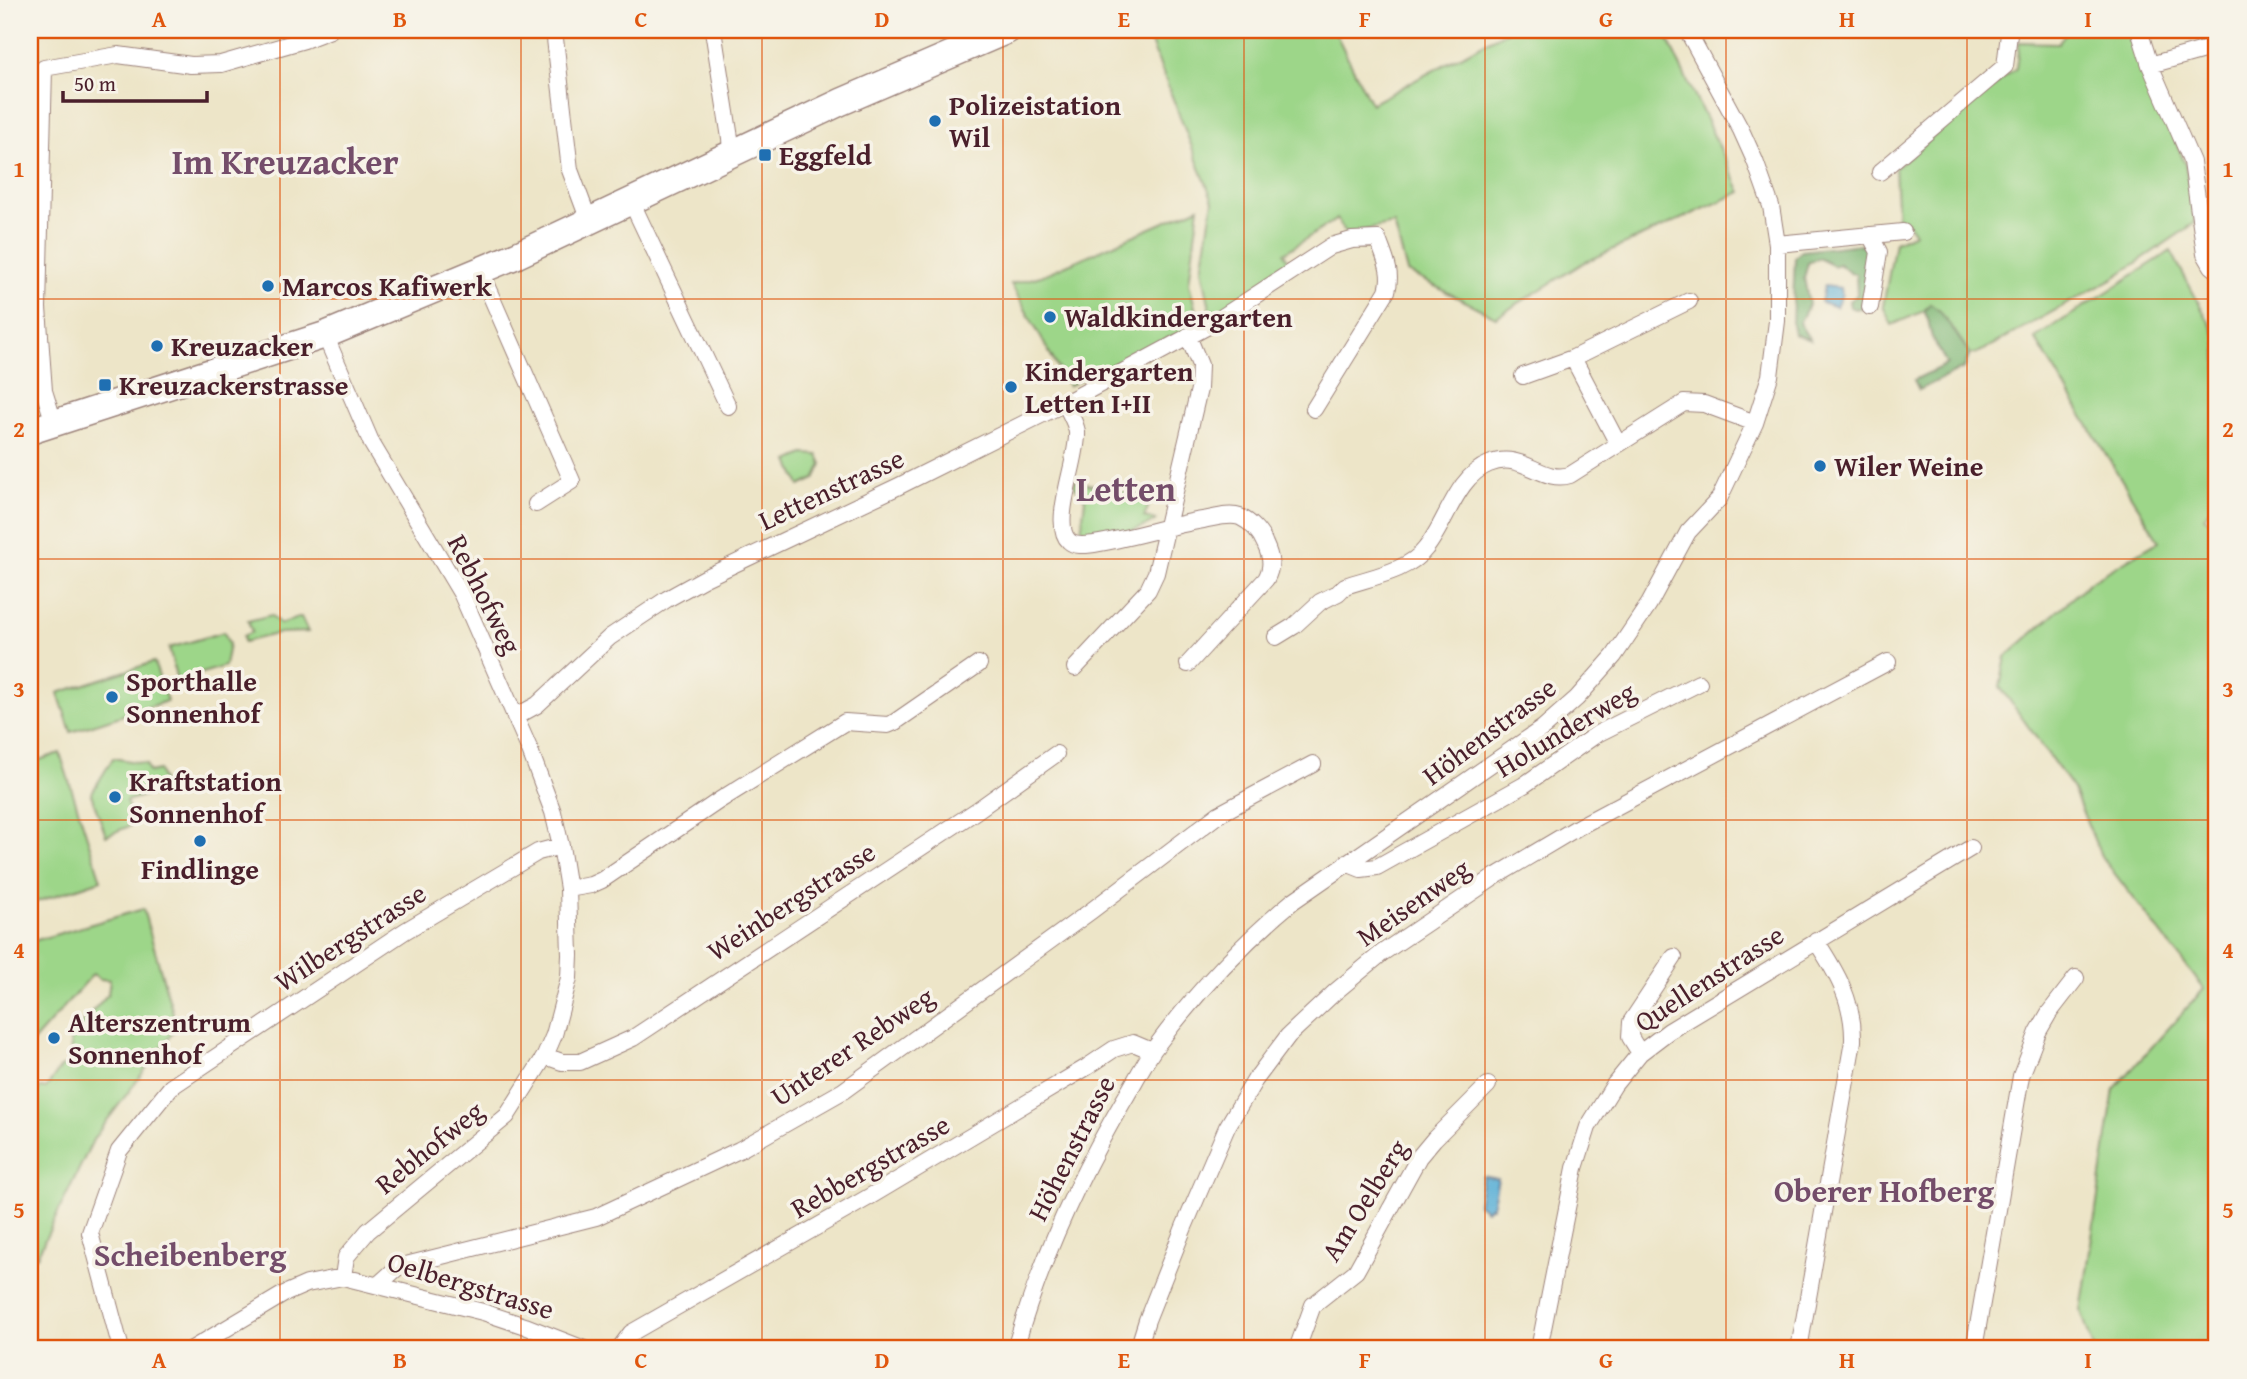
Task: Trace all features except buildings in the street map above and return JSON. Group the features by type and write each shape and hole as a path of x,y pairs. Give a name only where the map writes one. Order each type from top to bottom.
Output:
{"main road":[{"path":"42,427 326,335 480,271 841,102 1008,30"}],"street":[{"path":"42,427 44,391 38,308 44,68 118,55 191,65 221,64 330,30"},
{"path":"554,30 570,170 589,221"},
{"path":"713,30 731,154"},
{"name":"Höhenstrasse","path":"1015,1349 1034,1290 1060,1224 1105,1131 1152,1051 1214,976 1255,934 1293,901 1543,728 1577,698 1614,656 1649,604 1688,532 1720,499 1755,423 1770,376 1777,321 1777,244 1770,206 1755,161 1686,30"},
{"path":"2138,30 2150,65 2192,162 2205,254 2217,270"},
{"path":"1880,172 2005,66 2008,34"},
{"path":"2150,65 2211,48 2217,49"},
{"path":"631,201 727,405"},
{"path":"1777,244 1903,232"},
{"path":"1870,235 1879,251 1870,307"},
{"name":"Lettenstrasse","path":"515,717 537,705 610,637 667,599 1065,403 1210,325 1331,246 1352,240 1378,239 1390,277 1387,291 1314,409"},
{"path":"480,271 572,481 536,504"},
{"path":"1523,376 1573,358 1689,301"},
{"name":"Rebhofweg","path":"326,335 372,444 462,595 515,717 552,812 561,846 568,889 570,955 569,978 562,1009 545,1056 508,1116 368,1231 346,1257 342,1277"},
{"path":"1075,668 1148,590 1156,573 1197,403 1201,376 1188,336"},
{"path":"1573,358 1618,444"},
{"path":"1065,403 1077,432 1073,468 1061,522 1063,535 1070,542 1076,545 1094,544 1166,526 1229,515 1240,517 1253,526 1263,539 1270,556 1271,570 1266,579 1188,664"},
{"path":"1276,637 1294,626 1320,601 1338,593 1345,586 1402,566 1425,550 1477,470 1498,461 1508,460 1528,465 1546,474 1563,477 1570,475 1684,403 1704,404 1755,423"},
{"name":"Meisenweg","path":"1138,1349 1179,1238 1227,1127 1255,1080 1288,1036 1335,992 1382,953 1496,876 1580,826 1888,662"},
{"path":"568,889 602,880 720,800 845,722 895,722 979,664"},
{"name":"Holunderweg","path":"1346,863 1361,869 1377,867 1524,785 1597,734 1699,683"},
{"name":"Weinbergstrasse","path":"545,1056 562,1062 580,1062 633,1038 976,811 1056,754"},
{"name":"Unterer Rebweg","path":"379,1284 398,1267 596,1217 739,1150 843,1091 1091,911 1219,814 1312,764"},
{"name":"Wilbergstrasse","path":"121,1349 90,1233 119,1151 171,1087 405,931 538,852 561,846"},
{"name":"Quellenstrasse","path":"1539,1349 1575,1168 1588,1127 1614,1085 1640,1053 1669,1031 1971,848"},
{"path":"1799,1349 1853,1041 1852,1017 1846,994 1816,941"},
{"path":"1640,1053 1630,1037 1631,1022 1674,957"},
{"path":"1974,1349 2021,1076 2038,1032 2076,978"},
{"name":"Rebbergstrasse","path":"619,1349 631,1333 869,1197 1114,1049 1133,1042 1152,1051"},
{"name":"Am Oelberg","path":"1297,1349 1313,1305 1356,1271 1419,1157 1488,1085"},
{"path":"192,1349 284,1294 307,1284 342,1277"},
{"name":"Oelbergstrasse","path":"342,1277 484,1312 584,1349"}],"green space":[{"path":"1146,30 1334,30 1371,104 1509,30 1620,30 1624,37 1641,30 1663,30 1741,192 1585,262 1496,317 1407,272 1394,224 1346,234 1337,219 1284,253 1291,268 1212,318 1202,269 1213,201"},
{"path":"2068,30 2132,30 2185,164 2195,223 2114,278 1976,354 1970,354 1954,330 1930,304 1924,311 1892,325 1883,306 1895,242 1915,233 1907,222 1898,224 1895,168 2016,68 2019,42 2058,43"},
{"path":"1199,207 1189,283 1199,324 1068,386 1011,284 1041,276"},
{"path":"1861,244 1874,251 1865,307 1850,307 1849,301 1857,295 1856,274 1850,273 1839,264 1834,266 1818,258 1808,263 1804,278 1809,304 1799,323 1810,340 1794,334 1792,325 1795,257 1802,251"},
{"path":"2171,251 2217,337 2217,500 2204,517 2217,526 2217,1349 2094,1349 2081,1311 2114,1089 2204,989 2101,856 2073,789 2000,687 2006,657 2090,582 2159,541 2035,338"},
{"path":"1930,304 1940,311 1970,354 1964,368 1919,390 1914,380 1947,364 1932,338 1924,311"},
{"path":"804,454 818,455 822,464 815,479 800,486 789,461"},
{"path":"1075,481 1152,498 1144,517 1156,520 1139,529 1080,538 1076,536 1081,533 1085,499 1074,485"},
{"path":"271,615 280,624 301,617 308,632 280,633 244,642 243,636 252,632 248,621"},
{"path":"224,632 229,644 225,666 177,681 169,648"},
{"name":"Sporthalle Sonnenhof","path":"154,662 167,701 71,732 58,693"},
{"path":"60,753 101,880 30,904 30,763"},
{"name":"Kraftstation Sonnenhof","path":"113,758 146,764 149,772 159,770 165,789 126,801 134,824 106,836 91,794"},
{"path":"143,909 177,1027 94,1138 37,1256 30,1254 30,1100 40,1088 46,1088 62,1066 72,1066 70,1036 108,994 110,980 100,979 93,974 33,1042 30,1039 30,942"}],"water":[{"path":"1824,286 1841,288 1842,294 1836,307 1821,302"},
{"path":"1483,1176 1498,1179 1492,1207 1486,1210 1478,1204"}],"place":[{"name":"Polizeistation Wil","path":"935,121"},
{"name":"Eggfeld","path":"765,155"},
{"name":"Marcos Kafiwerk","path":"268,286"},
{"name":"Waldkindergarten","path":"1050,317"},
{"name":"Kreuzacker","path":"157,346"},
{"name":"Kreuzackerstrasse","path":"105,385"},
{"name":"Kindergarten Letten I+II","path":"1011,387"},
{"name":"Wiler Weine","path":"1820,466"},
{"name":"Sporthalle Sonnenhof","path":"112,697"},
{"name":"Kraftstation Sonnenhof","path":"115,797"},
{"name":"Findlinge","path":"200,841"},
{"name":"Alterszentrum Sonnenhof","path":"54,1038"}],"district":[{"name":"Im Kreuzacker","path":"285,162"},
{"name":"Letten","path":"1126,489"},
{"name":"Oberer Hofberg","path":"1884,1191"},
{"name":"Scheibenberg","path":"190,1255"}]}
